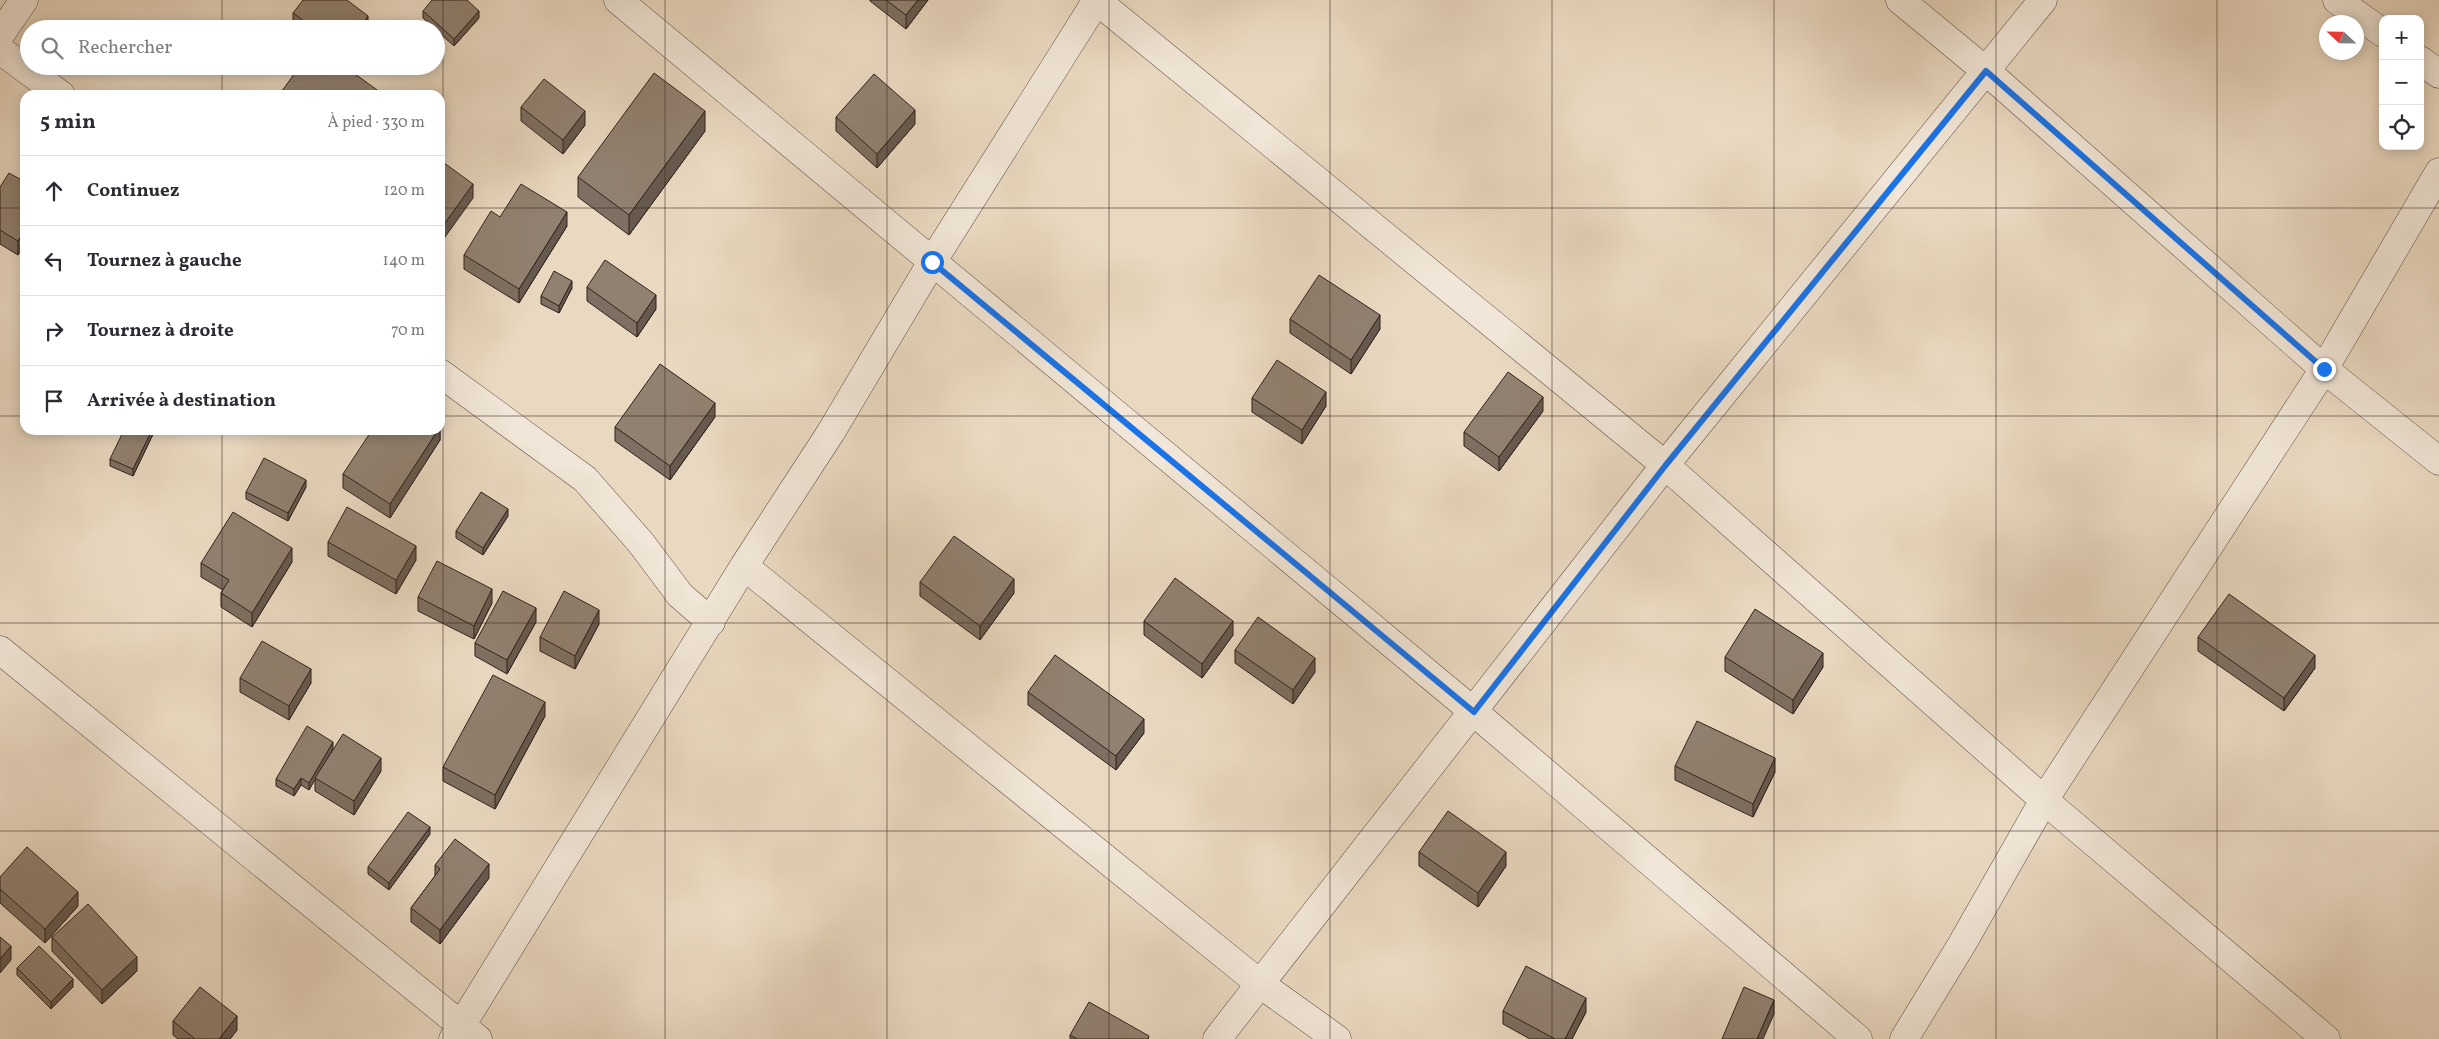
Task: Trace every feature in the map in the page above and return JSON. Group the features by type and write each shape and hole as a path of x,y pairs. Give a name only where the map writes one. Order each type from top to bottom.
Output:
{"street":[{"path":"0,35 24,0"},
{"path":"618,0 1474,712 1858,1039"},
{"path":"0,650 464,1034 744,566 831,432 932,262 1097,0 1665,466 2044,800 2326,1039"},
{"path":"1900,0 1986,71 2324,369 2439,460"},
{"path":"1217,1039 1665,466 2043,0"},
{"path":"2337,0 2379,30"},
{"path":"0,50 20,65"},
{"path":"2424,63 2439,74"},
{"path":"34,75 54,90"},
{"path":"1904,1039 1962,944 2044,800 2324,369 2439,172"},
{"path":"445,377 585,479 641,543 680,594 710,622"},
{"path":"744,566 1259,983 1337,1039"}],"building":[{"path":"303,0 347,0 368,16 365,20 303,20 293,13"},
{"path":"432,0 467,0 479,11 454,39 445,31 445,20 433,20 423,11"},
{"path":"886,0 918,0 906,15"},
{"path":"654,73 705,111 629,215 578,177"},
{"path":"874,74 915,110 877,154 836,117"},
{"path":"293,75 356,75 377,90 283,90"},
{"path":"544,79 585,111 563,140 521,107"},
{"path":"445,164 473,184 445,223"},
{"path":"9,173 20,179 20,238 18,241 0,230 0,187"},
{"path":"521,184 567,212 519,289 464,255 491,211 500,217"},
{"path":"605,260 656,295 637,323 587,287"},
{"path":"554,271 572,281 559,306 541,296"},
{"path":"1319,275 1380,315 1351,360 1290,319"},
{"path":"1277,360 1326,392 1302,430 1252,398"},
{"path":"660,364 715,403 670,466 615,427"},
{"path":"1508,372 1543,397 1499,457 1464,432"},
{"path":"122,435 150,435 133,469 110,459"},
{"path":"369,435 435,435 390,504 343,474"},
{"path":"264,458 306,480 288,513 246,492"},
{"path":"481,492 508,509 483,548 456,531"},
{"path":"347,507 416,546 396,580 328,542"},
{"path":"233,512 292,548 252,613 221,593 229,580 201,563"},
{"path":"954,536 1014,579 980,626 920,582"},
{"path":"437,561 492,589 474,626 418,597"},
{"path":"1175,578 1233,621 1202,664 1144,621"},
{"path":"503,591 536,608 507,660 475,643"},
{"path":"564,591 599,610 575,656 540,637"},
{"path":"2229,594 2315,655 2284,698 2198,637"},
{"path":"1755,609 1823,653 1793,700 1725,657"},
{"path":"1258,617 1315,658 1293,690 1235,650"},
{"path":"262,641 311,669 289,706 240,678"},
{"path":"1055,655 1144,719 1116,756 1028,692"},
{"path":"493,675 545,702 495,795 443,767"},
{"path":"1697,721 1775,758 1753,804 1675,766"},
{"path":"307,726 333,742 309,783 301,778 294,789 276,779"},
{"path":"343,734 381,758 354,801 315,778"},
{"path":"1448,811 1506,852 1478,893 1419,852"},
{"path":"408,812 430,827 389,883 368,867"},
{"path":"455,839 489,864 440,930 411,908 440,869 435,865"},
{"path":"27,847 78,892 45,929 0,889 0,877"},
{"path":"88,904 137,957 102,990 52,937"},
{"path":"0,937 11,946 0,959"},
{"path":"39,946 73,979 51,1002 17,968"},
{"path":"1526,966 1586,998 1565,1039 1555,1039 1503,1011"},
{"path":"200,987 237,1016 219,1039 195,1039 173,1021"},
{"path":"1744,987 1774,1000 1757,1039 1722,1039"},
{"path":"1089,1002 1149,1036 1148,1039 1077,1039 1070,1035"}],"route":[{"path":"932,262 1474,712 1665,466 1986,71 2324,369"}]}
